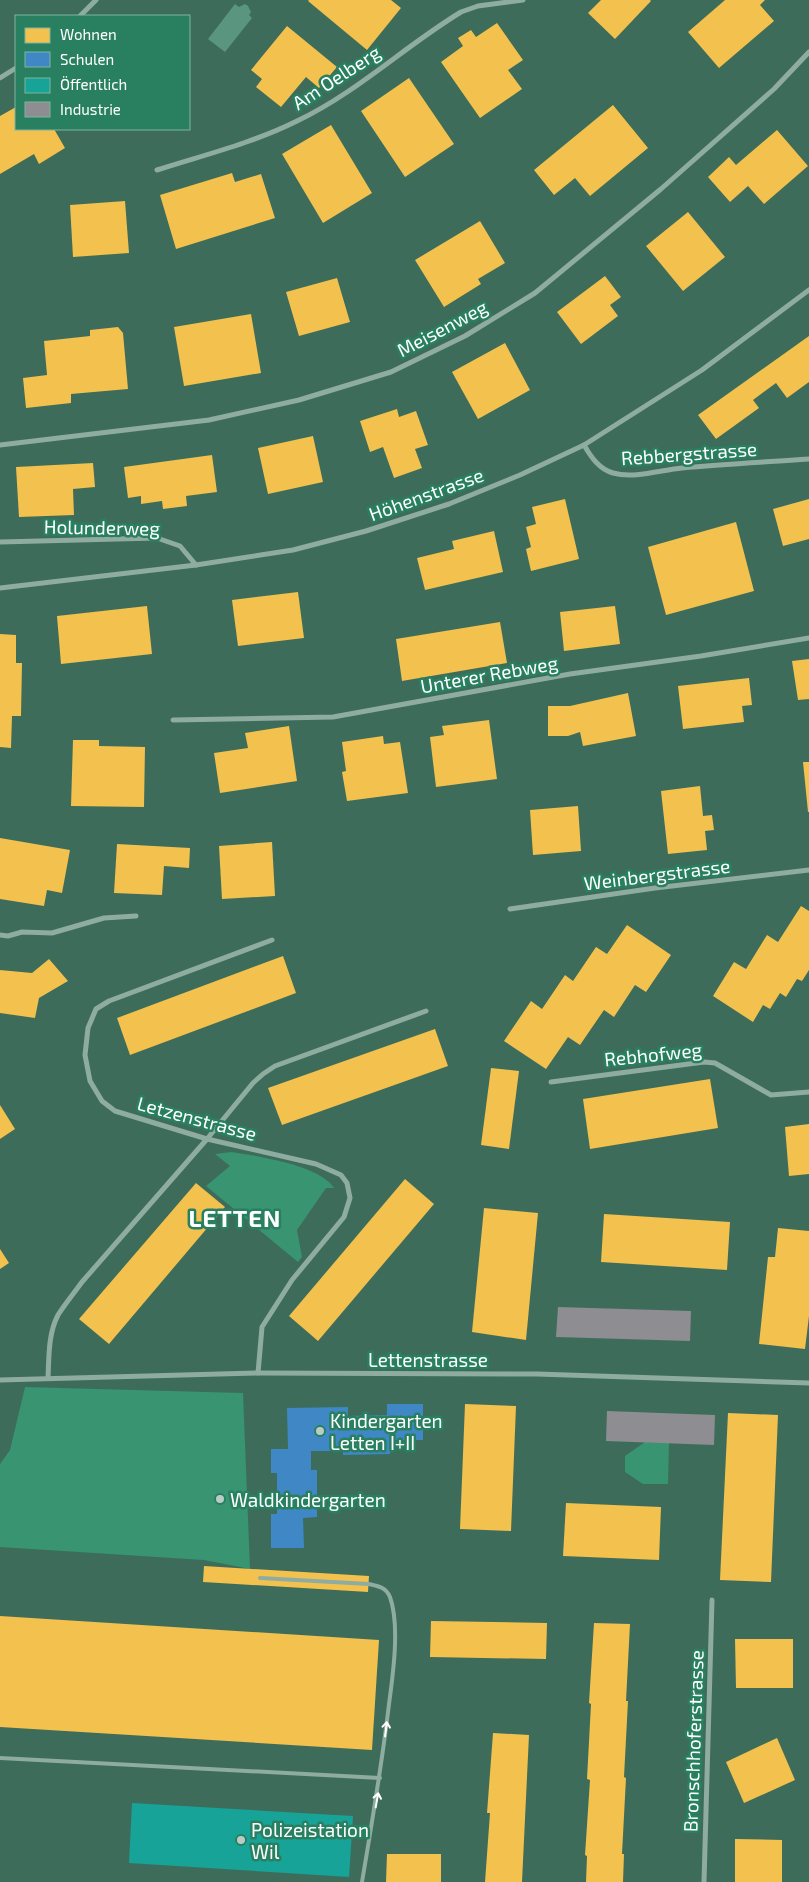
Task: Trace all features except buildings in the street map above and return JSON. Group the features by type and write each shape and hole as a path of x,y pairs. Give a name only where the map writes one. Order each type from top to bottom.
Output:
{"street":[{"path":"81,15 96,0"},
{"name":"Am Oelberg","path":"157,170 266,135 298,121 461,12 478,6 523,0"},
{"name":"Meisenweg","path":"0,445 209,420 299,400 391,372 465,336 535,293 654,195 774,89 809,52"},
{"path":"0,78 15,69"},
{"name":"Höhenstrasse","path":"0,588 293,550 366,531 449,504 520,475 584,445 702,370 809,290"},
{"name":"Rebbergstrasse","path":"584,445 603,470 615,474 809,460"},
{"name":"Holunderweg","path":"0,542 157,538 180,546 196,564"},
{"name":"Unterer Rebweg","path":"173,720 333,718 570,674 701,656 809,638"},
{"name":"Weinbergstrasse","path":"510,909 655,888 809,870"},
{"path":"0,935 8,936 22,932 52,933 104,918 136,916"},
{"name":"Letzenstrasse","path":"258,1373 262,1326 292,1280 344,1217 350,1198 347,1183 341,1175 316,1164 207,1139 116,1111 102,1101 90,1081 85,1055 88,1028 96,1009 109,1001 272,940"},
{"path":"48,1378 49,1348 58,1316 82,1282 207,1139 253,1083 269,1070 426,1011"},
{"name":"Rebhofweg","path":"551,1082 704,1062 715,1063 771,1095 809,1092"},
{"name":"Lettenstrasse","path":"0,1380 258,1373 537,1374 809,1383"},
{"name":"Bronschhoferstrasse","path":"704,1882 712,1600"}],"lane":[{"path":"260,1578 369,1584 384,1588 390,1596 393,1614 394,1659 380,1778 362,1882"},
{"path":"0,1758 380,1778"}],"shaded area":[{"path":"235,4 239,7 245,4 248,6 251,12 249,15 252,18 225,52 208,39"},
{"path":"231,1152 271,1159 302,1168 316,1173 327,1180 334,1188 326,1188 297,1230 302,1257 298,1262 206,1186 230,1166 215,1154"},
{"path":"25,1387 243,1393 250,1569 204,1560 0,1547 0,1464 10,1450"},
{"path":"645,1442 669,1443 668,1484 643,1484 625,1472 625,1456"}],"place":[{"name":"Kindergarten Letten I+II","path":"320,1431"},
{"name":"Waldkindergarten","path":"220,1499"},
{"name":"Polizeistation Wil","path":"241,1840"}],"district":[{"name":"LETTEN","path":"235,1217"}]}
